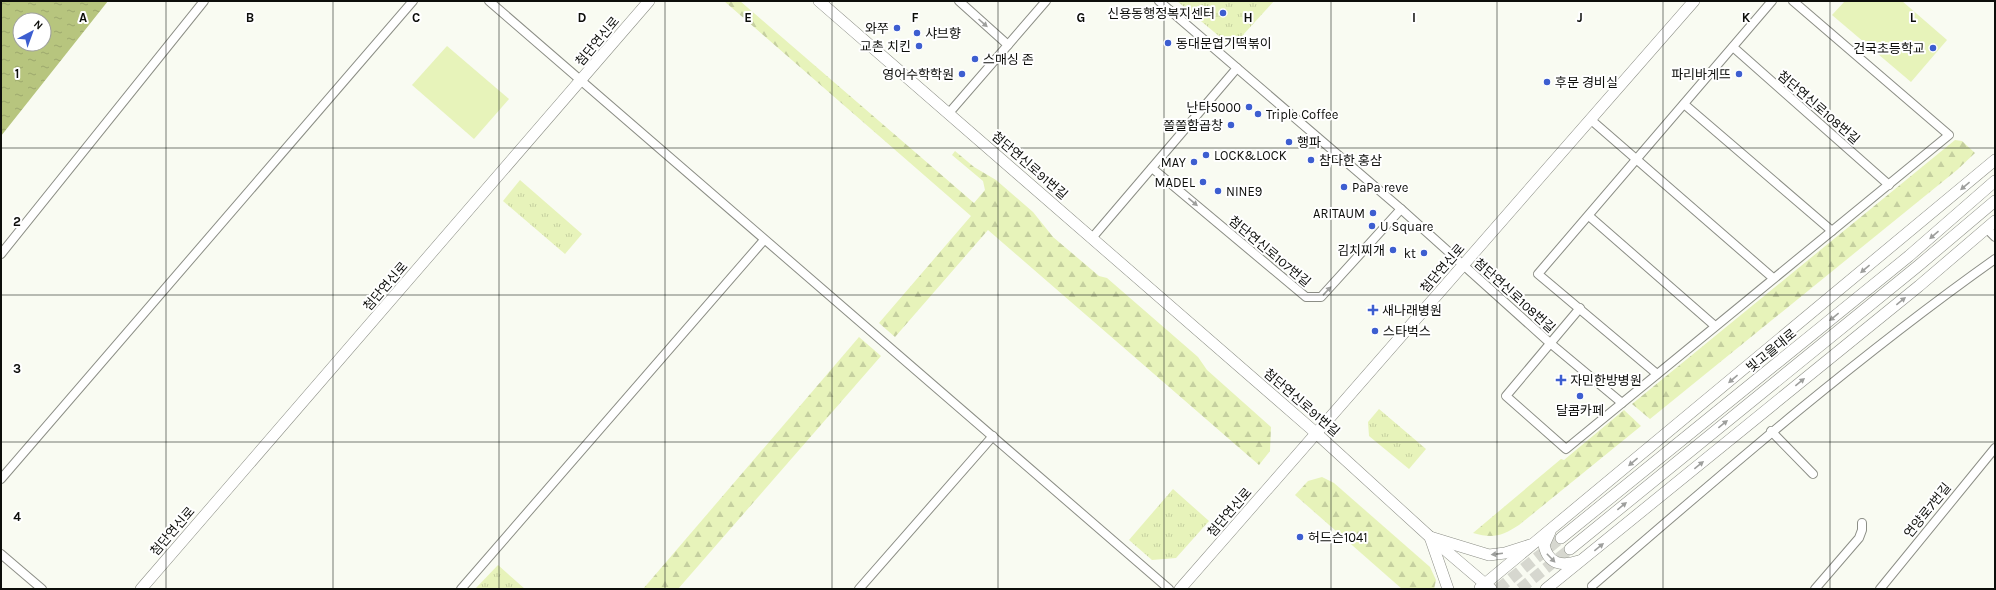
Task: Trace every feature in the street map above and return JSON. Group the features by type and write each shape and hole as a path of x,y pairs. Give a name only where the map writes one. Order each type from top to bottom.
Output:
{"street":[{"path":"1,254 204,1"},
{"path":"1,479 413,1"},
{"path":"489,1 1169,589"},
{"name":"첨단연신로","path":"141,589 649,1"},
{"name":"첨단연신로91번길","path":"819,1 1316,434 1486,587"},
{"path":"958,1 1008,45"},
{"path":"949,114 1046,1"},
{"path":"1158,1 1463,264"},
{"name":"첨단연신로","path":"1180,589 1694,1"},
{"path":"1657,374 1538,274 1772,1"},
{"name":"첨단연신로108번길","path":"1580,308 1506,396 1566,449 1949,135 1793,1"},
{"name":"첨단연신로108번길","path":"1733,47 1889,185"},
{"path":"1092,238 1237,68"},
{"path":"1684,104 1832,231"},
{"path":"1590,119 1636,161 1773,278"},
{"path":"1486,587 1553,528 1995,160"},
{"name":"첨단연신로107번길","path":"1152,168 1306,297 1321,297 1401,209"},
{"name":"빛고을대로","path":"1562,538 1909,256 1995,181"},
{"path":"1570,548 1918,266 1995,201"},
{"path":"1589,216 1715,326"},
{"path":"1546,589 1919,286 1991,225 1995,237"},
{"path":"460,589 764,240"},
{"path":"1592,586 1771,431 1930,305 1995,259"},
{"name":"첨단연신로108번길","path":"1463,264 1550,343 1622,403"},
{"path":"1771,431 1813,474"},
{"path":"859,589 992,436"},
{"name":"연양로7번길","path":"1880,589 1995,448"},
{"path":"1815,589 1859,538 1862,530 1862,523"},
{"path":"1553,528 1544,544 1549,558 1555,563 1562,565 1583,560"},
{"path":"1430,537 1489,555 1505,553 1534,544"},
{"path":"1430,537 1448,589"},
{"path":"1,554 42,589"},
{"path":"1555,589 1560,578"}],"green space":[{"path":"724,1 740,1 974,203 985,190 983,181 952,155 955,151 974,167 996,180 1033,212 1053,237 1099,276 1107,278 1198,357 1207,370 1271,427 1270,451 1259,465 988,230 895,337 879,323 971,216"},
{"path":"1177,1 1274,1 1232,47"},
{"path":"1845,1 1902,1 1947,40 1911,82 1832,15"},
{"path":"447,46 509,99 474,139 412,85"},
{"path":"1955,140 1962,141 1975,153 1957,170 1650,419 1632,404"},
{"path":"520,180 582,234 565,254 503,201"},
{"path":"859,337 881,356 678,589 643,589"},
{"path":"1379,409 1426,449 1409,469 1369,436 1368,422"},
{"path":"1624,410 1641,426 1519,525 1507,532 1492,536 1473,533 1561,459 1564,460"},
{"path":"1322,477 1334,483 1430,567 1436,580 1434,589 1402,589 1295,495 1308,481"},
{"path":"1173,489 1209,521 1176,558 1152,560 1129,540"},
{"path":"498,565 525,589 475,589"}],"water":[{"path":"1,1 108,1 1,136"}],"tunnel":[{"path":"1498,589 1561,538"},
{"path":"1520,589 1570,549"}],"place":[{"name":"신용동행정복지센터","path":"1223,13"},
{"name":"와쭈","path":"897,28"},
{"name":"샤브향","path":"917,33"},
{"name":"동대문엽기떡볶이","path":"1168,43"},
{"name":"교촌 치킨","path":"919,46"},
{"name":"건국초등학교","path":"1933,48"},
{"name":"스매싱 존","path":"975,59"},
{"name":"영어수학학원","path":"962,74"},
{"name":"파리바게뜨","path":"1739,74"},
{"name":"후문 경비실","path":"1547,82"},
{"name":"난타5000","path":"1249,107"},
{"name":"Triple Coffee","path":"1258,114"},
{"name":"쫄쫄함곱창","path":"1231,125"},
{"name":"행파","path":"1289,142"},
{"name":"LOCK&LOCK","path":"1206,155"},
{"name":"참다한 홍삼","path":"1311,160"},
{"name":"MAY","path":"1194,162"},
{"name":"MADEL","path":"1203,182"},
{"name":"PaPa reve","path":"1344,187"},
{"name":"NINE9","path":"1218,191"},
{"name":"ARITAUM","path":"1373,213"},
{"name":"U Square","path":"1372,226"},
{"name":"김치찌개","path":"1393,250"},
{"name":"kt","path":"1424,253"},
{"name":"새나래병원","path":"1373,310"},
{"name":"스타벅스","path":"1375,331"},
{"name":"자민한방병원","path":"1561,380"},
{"name":"달콤카페","path":"1580,396"},
{"name":"허드슨1041","path":"1300,537"}]}
